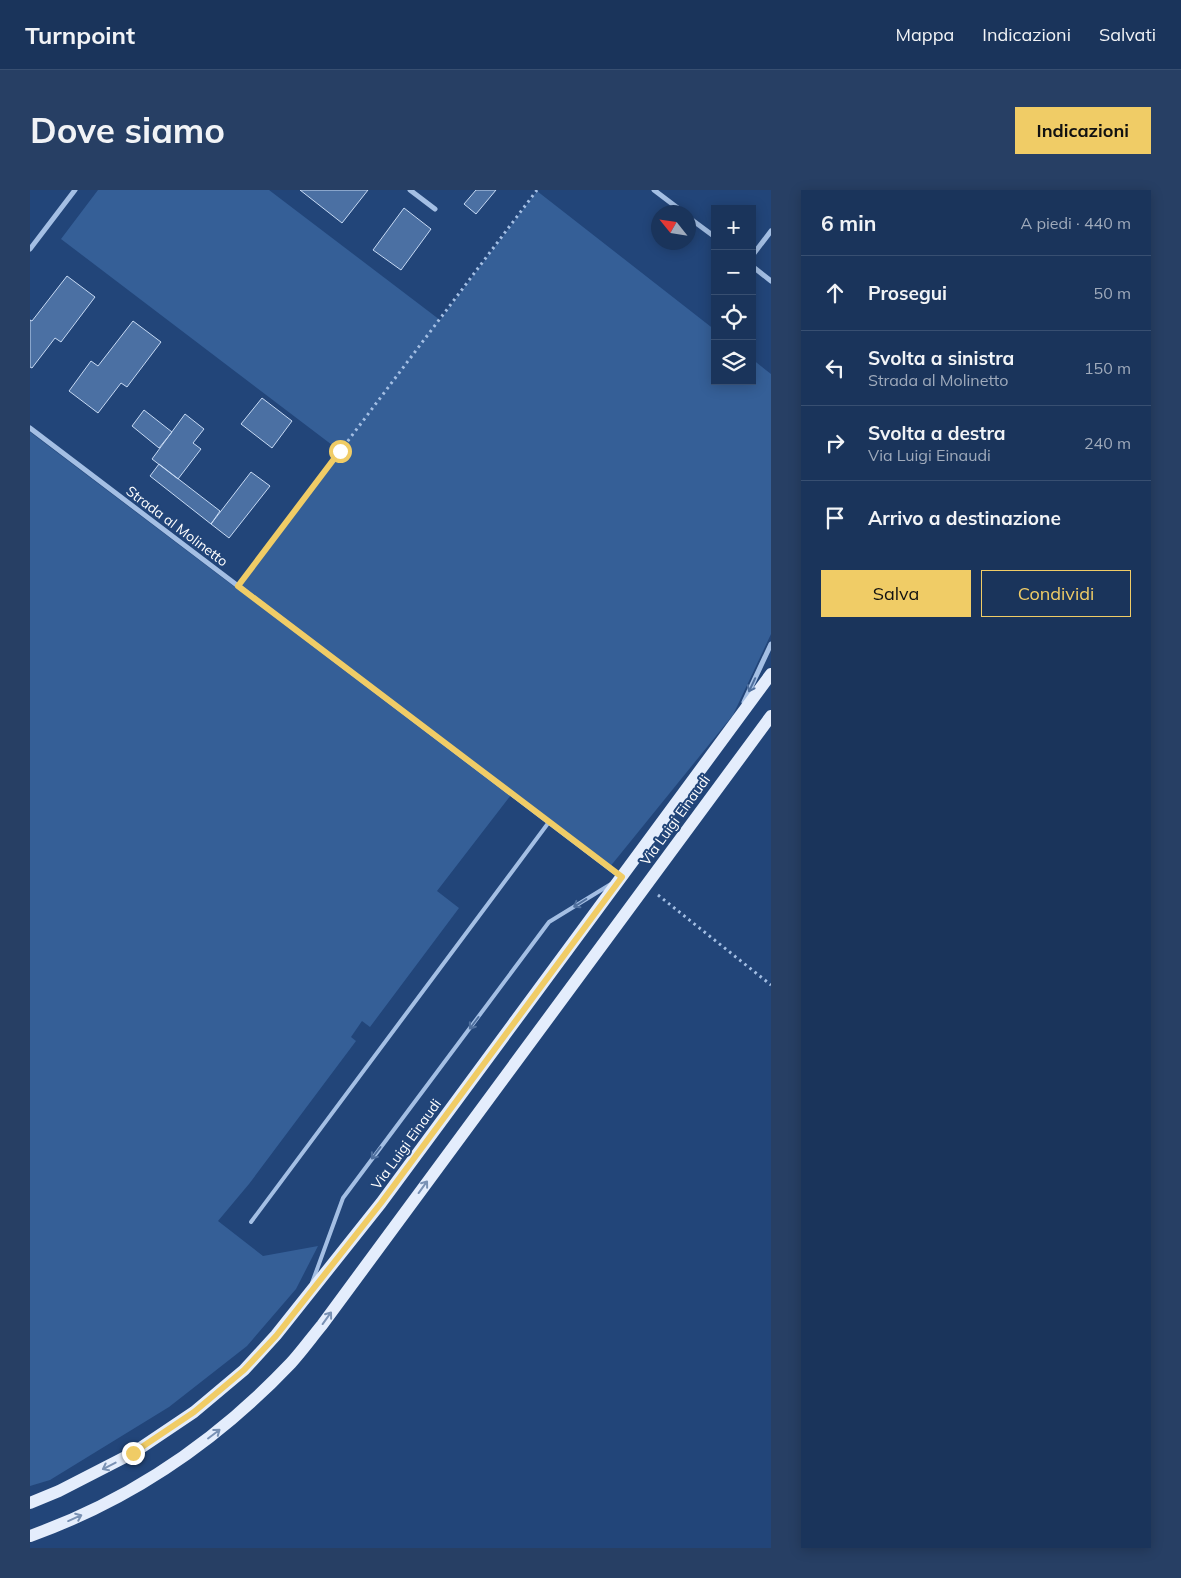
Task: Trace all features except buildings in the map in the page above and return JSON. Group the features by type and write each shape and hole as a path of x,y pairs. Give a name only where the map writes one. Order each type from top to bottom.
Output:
{"main road":[{"name":"Via Luigi Einaudi","path":"30,1503 60,1491 133,1453 194,1412 244,1370 276,1336 381,1203 771,674"},
{"name":"Via Luigi Einaudi","path":"30,1536 98,1508 134,1489 175,1463 220,1430 292,1362 322,1325 771,716"}],"street":[{"path":"30,249 75,190"},
{"path":"410,190 435,209"},
{"path":"654,190 674,205"},
{"path":"696,223 711,234"},
{"path":"756,251 771,231"},
{"path":"756,269 771,280"},
{"name":"Strada al Molinetto","path":"31,431 622,877"},
{"name":"Via Luigi Einaudi","path":"733,726 771,644"}],"lane":[{"path":"251,1222 550,822"},
{"path":"305,1300 343,1198 549,922 622,877"}],"path":[{"path":"238,586 537,190"},
{"path":"646,885 771,985"}],"shaded area":[{"path":"98,190 269,190 440,320 537,191 711,327 711,385 756,385 756,362 771,374 771,634 733,715 609,868 511,795 437,891 459,908 370,1027 362,1021 351,1037 356,1041 249,1184 218,1221 263,1256 318,1246 296,1289 247,1346 169,1407 50,1480 30,1486 30,432 236,588 340,451 61,239"}],"route":[{"path":"133,1453 194,1412 244,1370 276,1336 381,1203 622,877 238,586 340,451"}]}
